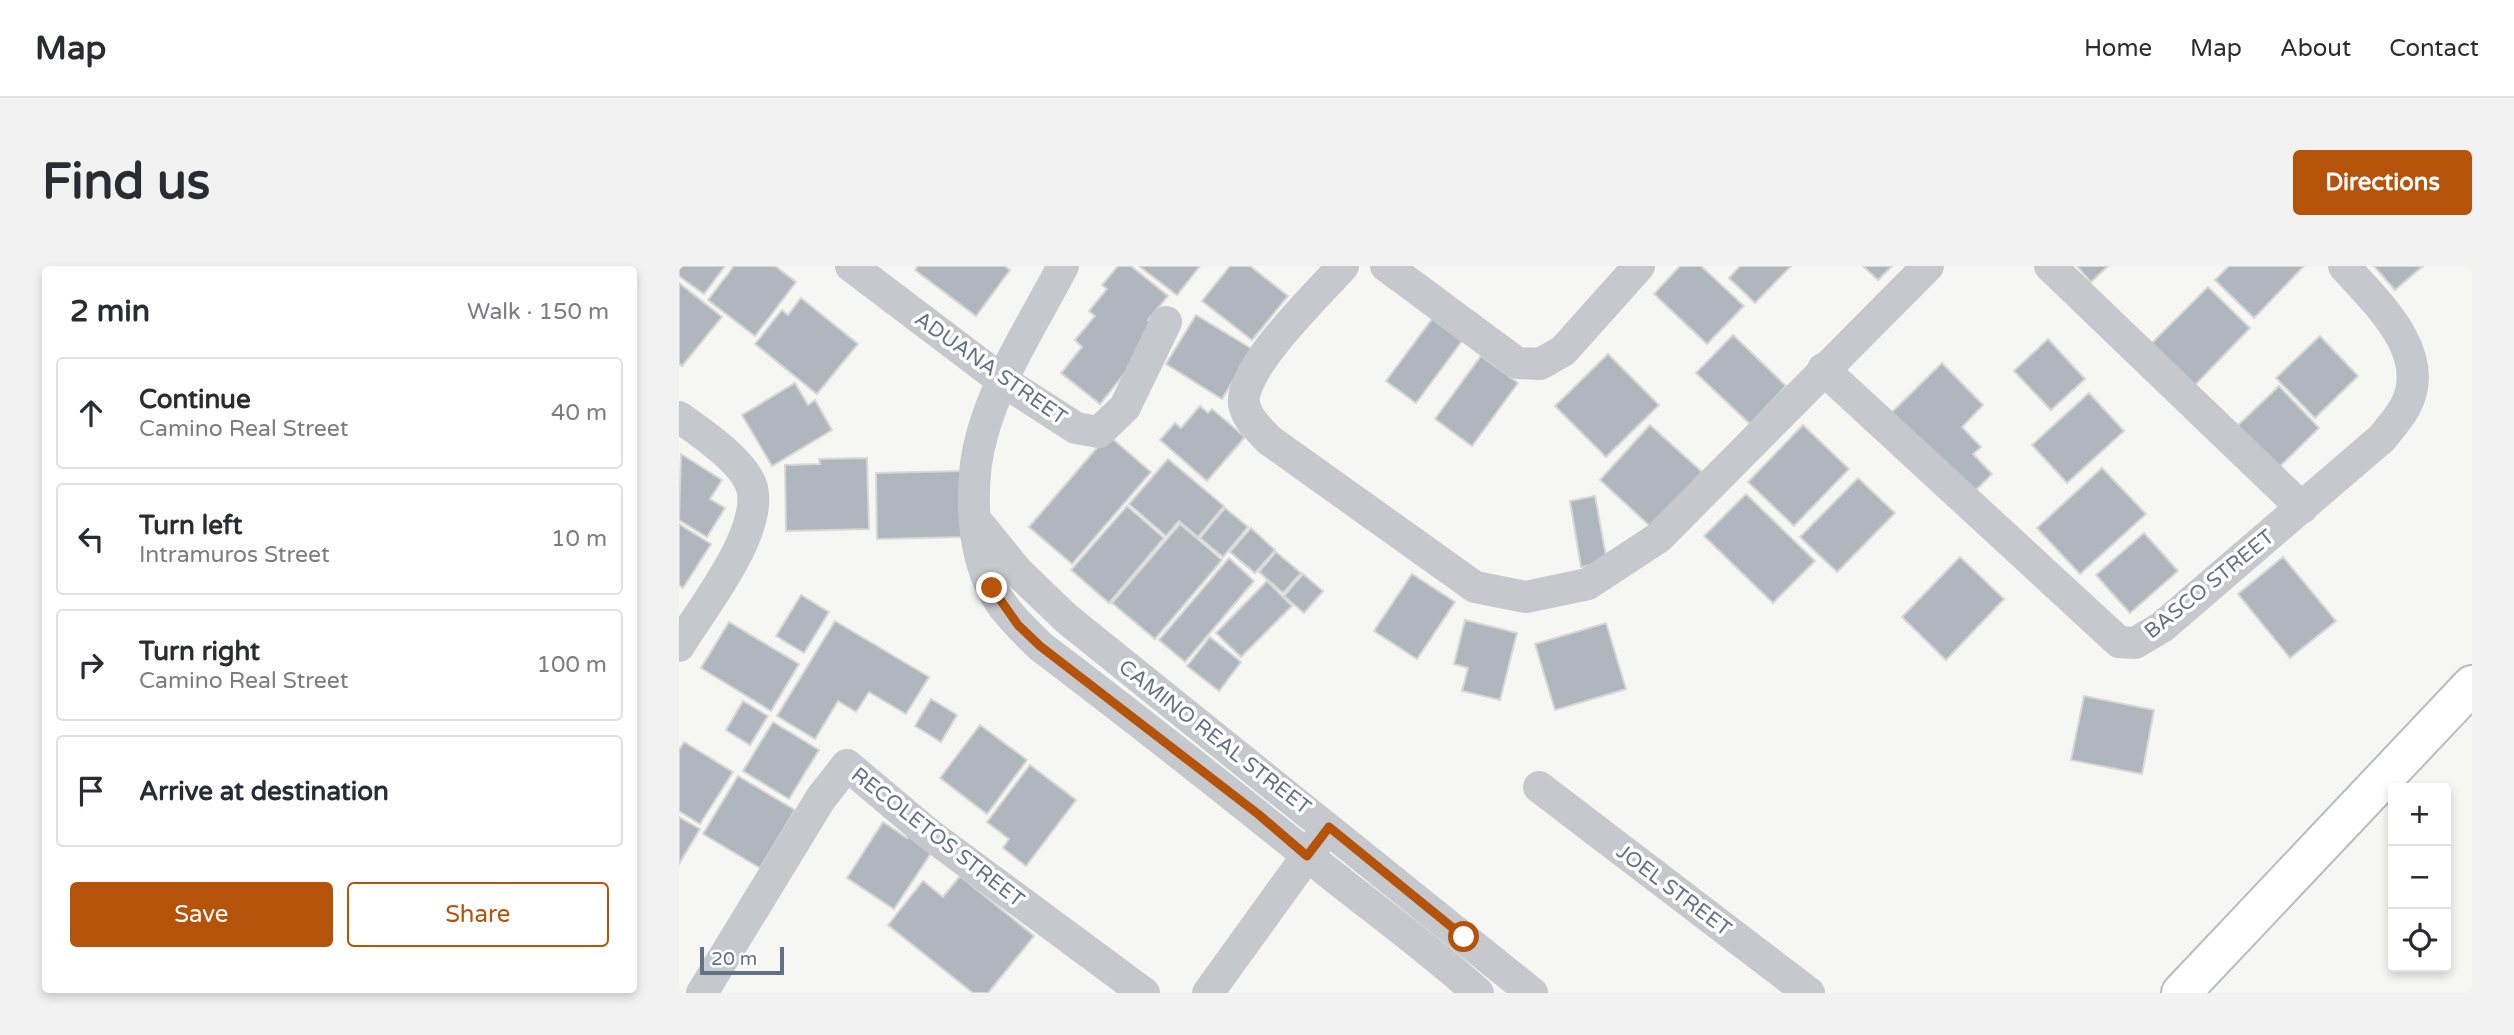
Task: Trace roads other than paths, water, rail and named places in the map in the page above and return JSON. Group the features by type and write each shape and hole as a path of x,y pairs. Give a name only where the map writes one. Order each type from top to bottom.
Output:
{"main road":[{"path":"2181,993 2472,685"}],"street":[{"name":"ADUANA STREET","path":"851,266 1003,381 1076,428 1099,432 1125,407 1166,322"},
{"name":"CAMINO REAL STREET","path":"1063,266 1003,381 982,435 974,482 980,550 992,588 1018,625 1040,646 1258,814 1307,856 1443,961 1478,993"},
{"path":"1343,266 1254,366 1244,403 1250,419 1269,440 1475,587 1526,597 1588,584 1658,538 1928,266"},
{"path":"1386,266 1517,363 1540,364 1563,351 1639,266"},
{"path":"2050,266 2301,508"},
{"name":"BASCO STREET","path":"1823,369 2119,642 2135,643 2162,627 2382,438 2406,406 2413,380 2413,362 2386,313 2344,266"},
{"path":"679,417 737,464 752,487 748,533 679,646"},
{"name":"CAMINO REAL STREET","path":"977,520 1018,572 1067,619 1329,827 1532,993"},
{"name":"RECOLETOS STREET","path":"702,993 821,798 847,765 929,834 1144,993"},
{"name":"JOEL STREET","path":"1539,787 1809,993"},
{"path":"1208,993 1329,827"}]}
